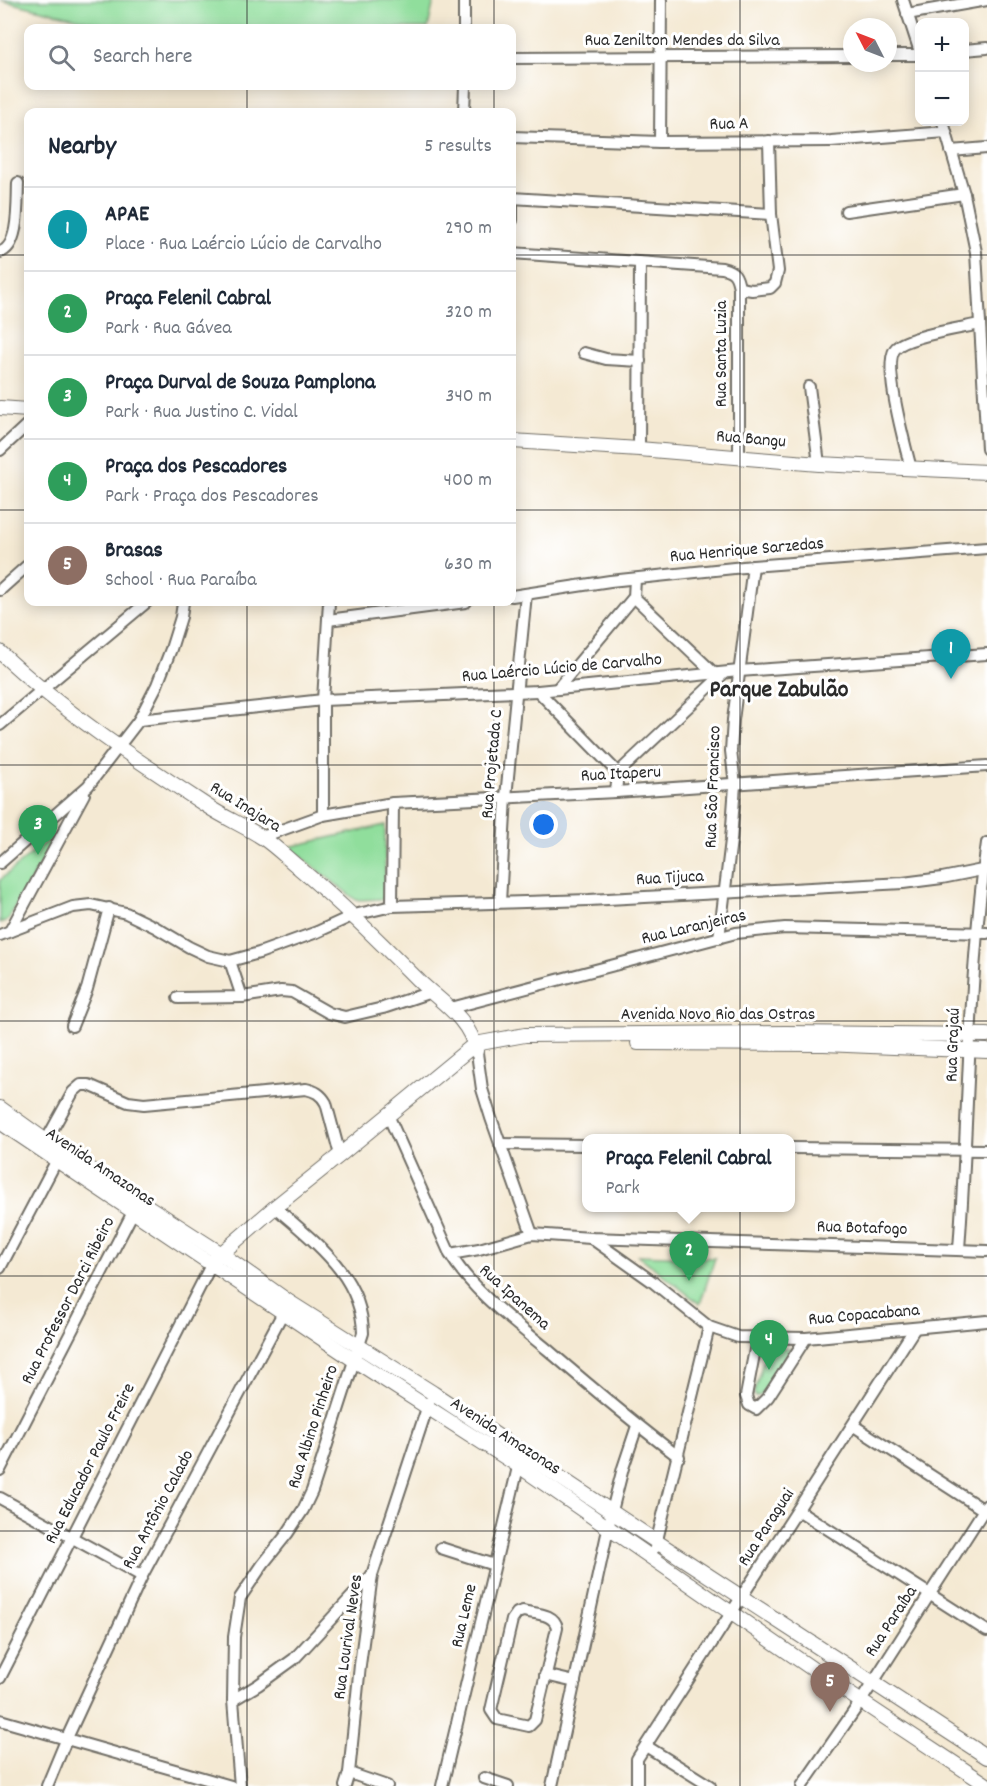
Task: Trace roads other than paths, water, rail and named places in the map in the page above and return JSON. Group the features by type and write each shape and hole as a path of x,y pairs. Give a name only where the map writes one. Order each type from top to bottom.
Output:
{"street":[{"path":"464,0 464,24"},
{"path":"660,142 661,0"},
{"path":"903,0 915,38"},
{"path":"907,14 987,0"},
{"path":"969,50 987,48"},
{"path":"897,54 915,53"},
{"name":"Rua Zenilton Mendes da Silva","path":"516,58 843,56"},
{"path":"464,108 465,90"},
{"path":"944,127 982,252 980,324 987,449"},
{"name":"Rua A","path":"516,136 660,142 831,141 944,127"},
{"name":"Rua Santa Luzia","path":"739,457 739,288 762,290 770,288 775,283 778,271 771,213 769,141"},
{"path":"951,151 987,148"},
{"path":"0,252 5,251 11,245 16,228 18,183"},
{"path":"846,211 964,194"},
{"path":"516,198 771,213"},
{"path":"516,253 722,268 731,270 737,276 739,288"},
{"path":"639,449 640,263"},
{"path":"911,469 894,394 890,356 896,347 907,340 980,324"},
{"path":"584,353 606,359 640,361"},
{"path":"809,387 819,464"},
{"path":"0,408 24,410"},
{"path":"0,450 24,428"},
{"name":"Rua Bangu","path":"516,441 819,464 987,472"},
{"name":"Rua Henrique Sarzedas","path":"516,595 753,566 987,548"},
{"name":"Rua São Francisco","path":"718,938 725,892 735,785 731,751 753,566"},
{"path":"0,590 24,569"},
{"path":"558,688 634,597 635,579"},
{"name":"Rua Projetada C","path":"500,902 506,797 526,594"},
{"path":"616,792 618,773 719,673 634,597"},
{"path":"0,725 142,606"},
{"path":"5,933 88,786 139,720 157,685 171,649 182,606"},
{"path":"323,814 322,700 329,606"},
{"path":"328,620 419,606"},
{"name":"Rua Inajara","path":"0,652 41,690 117,747 216,812 262,837 354,915 431,992 451,1008 464,1023 476,1048"},
{"name":"Rua Laércio Lúcio de Carvalho","path":"139,720 322,700 538,691 739,671 987,654"},
{"path":"538,691 618,773"},
{"name":"Rua Itaperu","path":"262,837 323,814 393,803 735,785 987,766"},
{"path":"0,862 88,786"},
{"path":"392,906 393,803"},
{"name":"Rua Grajaú","path":"959,1249 971,1035 982,933 987,843"},
{"name":"Rua Tijuca","path":"230,961 288,942 354,915 392,906 589,900 903,883 985,869"},
{"path":"5,933 73,907 91,905 110,908 155,927 207,956 230,961 242,997"},
{"path":"72,1026 87,989 110,908"},
{"name":"Rua Laranjeiras","path":"451,1008 736,933 785,928 982,933"},
{"path":"178,998 242,997 281,991 292,992 329,1014 345,1017 383,1008 431,992"},
{"name":"Avenida Novo Rio das Ostras","path":"211,1265 220,1253 275,1207 456,1060 476,1048 525,1035 728,1033 987,1035"},
{"name":"Avenida Novo Rio das Ostras","path":"476,1048 520,1042 824,1044 987,1051"},
{"path":"476,1048 482,1089 532,1234"},
{"path":"46,1141 69,1098 81,1085 89,1084 128,1102 144,1104 297,1089 314,1091 326,1103 340,1155"},
{"name":"Avenida Amazonas","path":"0,1108 46,1141 59,1156 133,1212 211,1265 359,1346 433,1394 608,1529 987,1785"},
{"name":"Rua Ipanema","path":"388,1115 450,1254 463,1275 498,1309 637,1426 679,1457"},
{"name":"Avenida Amazonas","path":"0,1122 220,1253 354,1360 427,1407 612,1511 987,1757"},
{"path":"500,1144 582,1145"},
{"path":"795,1148 987,1150"},
{"path":"0,1268 3,1254 59,1156"},
{"name":"Rua Albino Pinheiro","path":"240,1786 233,1700 234,1636 240,1598 292,1526 312,1491 363,1333 363,1317 356,1296 343,1271 327,1253 275,1207"},
{"name":"Rua Professor Darci Ribeiro","path":"0,1470 133,1212"},
{"name":"Rua Botafogo","path":"450,1254 479,1249 532,1234 987,1251"},
{"name":"Rua Copacabana","path":"591,1238 653,1282 709,1327 738,1337 806,1338 987,1321"},
{"name":"Rua Educador Paulo Freire","path":"0,1678 211,1265"},
{"name":"Rua Antônio Calado","path":"47,1786 142,1576 286,1307"},
{"path":"652,1558 679,1457 709,1327"},
{"name":"Rua Paraguai","path":"637,1786 637,1759 854,1426 915,1328"},
{"path":"757,1339 746,1396 748,1405 756,1409 768,1397 806,1338"},
{"name":"Rua Lourival Neves","path":"345,1786 349,1773 372,1575 433,1394"},
{"path":"552,1786 612,1511 637,1426"},
{"path":"854,1426 986,1509"},
{"name":"Rua Leme","path":"442,1786 520,1460"},
{"path":"0,1498 142,1576"},
{"name":"Rua Paraíba","path":"802,1786 861,1701 986,1509"},
{"path":"798,1510 987,1631"},
{"path":"441,1548 494,1565"},
{"path":"233,1700 294,1659 372,1575"},
{"path":"523,1611 552,1617 556,1622 557,1628 545,1675 536,1719 533,1723 524,1726 497,1719 493,1715 491,1710 512,1620 517,1613 523,1611"},
{"path":"545,1675 575,1682"},
{"path":"0,1720 231,1786"},
{"path":"646,1746 710,1786"},
{"path":"349,1773 387,1786"},
{"path":"484,1778 508,1786"}],"place":[{"name":"APAE","path":"951,679"},
{"name":"Praça Durval de Souza Pamplona","path":"38,855"},
{"name":"Praça Felenil Cabral","path":"689,1281"},
{"name":"Praça dos Pescadores","path":"769,1370"},
{"name":"Brasas","path":"830,1712"}],"district":[{"name":"Parque Zabulão","path":"779,691"}]}
